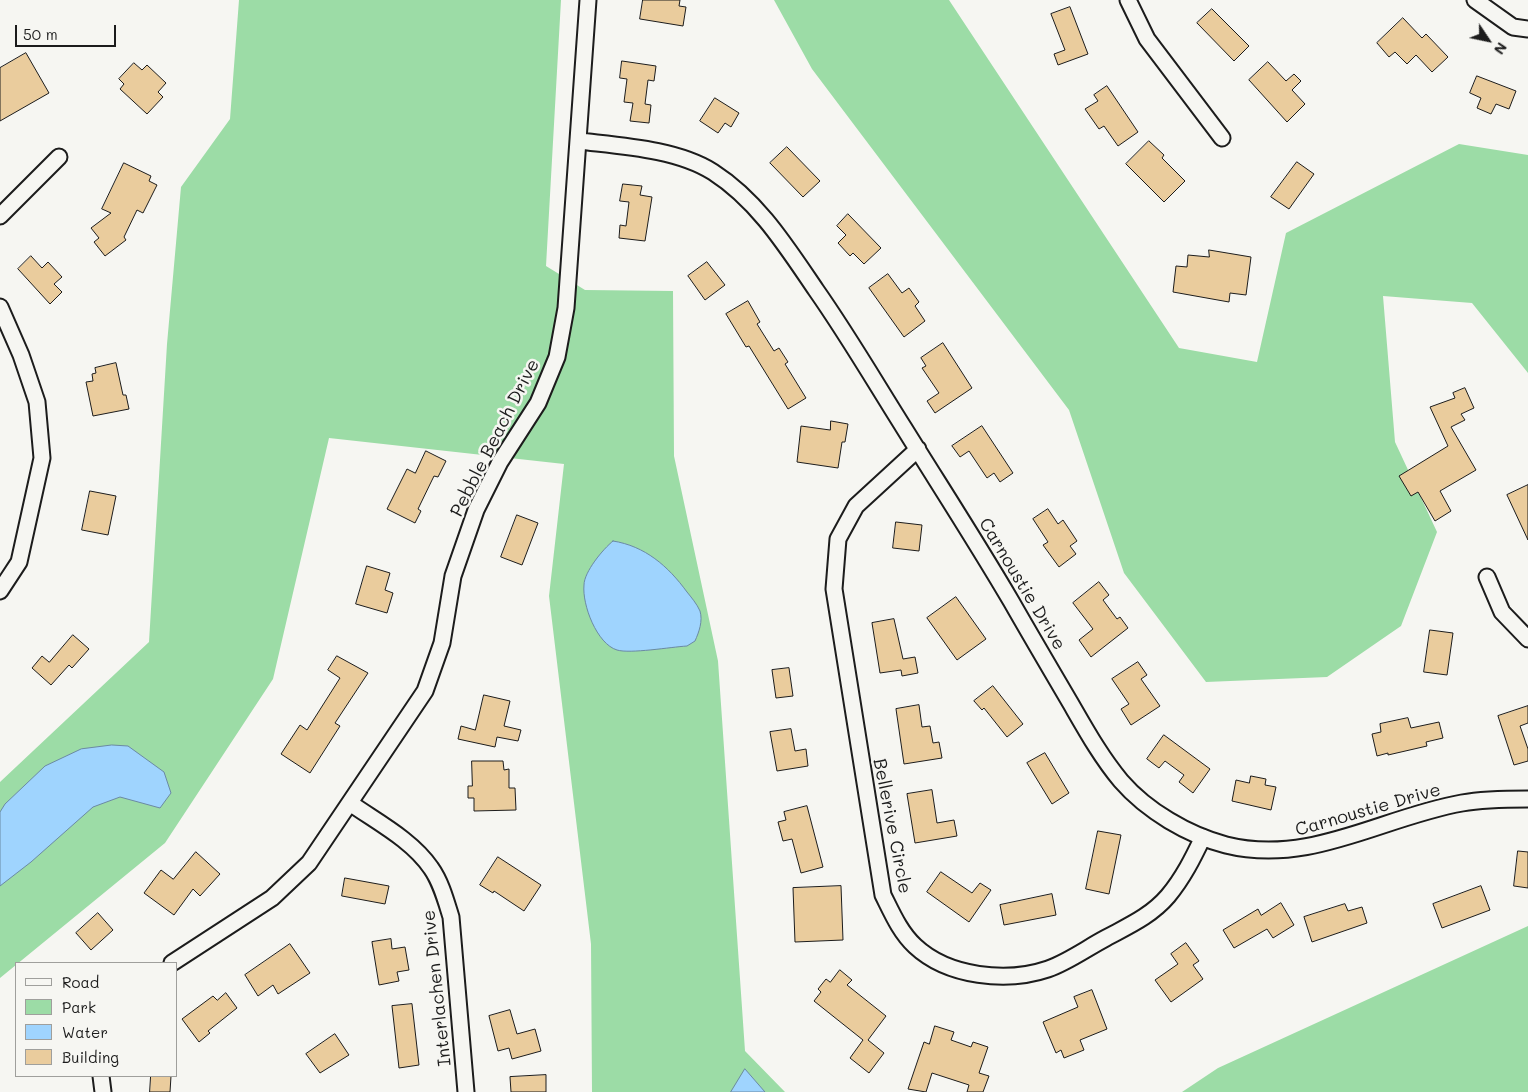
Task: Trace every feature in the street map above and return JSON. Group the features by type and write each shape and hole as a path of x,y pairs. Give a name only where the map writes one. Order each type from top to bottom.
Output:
{"street":[{"name":"Pebble Beach Drive","path":"174,962 272,898 309,863 425,691 442,643 453,576 476,510 500,462 538,403 557,357 566,308 588,0"},
{"path":"1128,0 1147,38 1222,138"},
{"path":"1475,0 1513,27 1528,29"},
{"name":"Carnoustie Drive","path":"579,141 625,146 684,158 711,170 752,204 769,222 835,317 918,449 987,560 1096,747 1120,780 1155,811 1203,837 1227,845 1254,849 1292,850 1328,842 1461,803 1528,799"},
{"path":"0,216 59,156"},
{"path":"0,307 21,355 37,402 42,458 20,562 0,591"},
{"name":"Bellerive Circle","path":"918,449 856,506 838,539 834,589 883,895 900,928 915,946 932,959 971,973 1023,974 1049,968 1146,917 1168,896 1186,872 1203,837"},
{"path":"1487,578 1502,612 1528,639"},
{"name":"Interlachen Drive","path":"350,802 418,853 431,868 443,890 451,917 466,1092"},
{"path":"101,1077 103,1092"}],"green space":[{"path":"239,0 561,0 546,266 585,290 673,291 674,456 718,661 745,1051 785,1092 592,1092 591,944 549,596 564,464 329,438 273,679 165,843 20,962 15,962 15,966 0,978 0,782 149,642 167,344 181,187 230,119"},
{"path":"774,0 949,0 1179,348 1257,362 1286,233 1459,144 1528,155 1528,373 1472,303 1383,296 1395,442 1437,532 1401,626 1327,677 1206,682 1124,573 1069,410 812,69"},
{"path":"1528,926 1528,1092 1182,1092 1218,1068"}],"water":[{"path":"613,541 645,552 664,566 680,583 700,611 701,623 695,641 687,646 623,651 617,650 603,640 588,613 584,585 591,567 604,549"},
{"path":"112,745 128,746 164,772 171,793 160,808 120,797 93,807 31,862 0,886 0,812 5,804 45,766 81,749"},
{"path":"745,1069 765,1092 731,1092"}],"building":[{"path":"643,0 680,0 679,6 686,7 683,26 640,19"},
{"path":"1070,7 1088,54 1058,65 1054,54 1065,50 1051,14"},
{"path":"1212,9 1249,46 1234,61 1197,23"},
{"path":"1403,18 1422,38 1426,34 1448,57 1432,72 1416,55 1407,64 1395,52 1389,57 1377,43"},
{"path":"26,53 49,93 0,121 0,68"},
{"path":"622,61 656,66 654,81 648,80 645,104 651,105 649,123 630,121 633,103 624,102 627,79 620,78"},
{"path":"1268,62 1286,81 1294,74 1301,81 1292,90 1305,104 1287,122 1249,80"},
{"path":"134,63 142,70 147,65 166,83 158,92 163,97 147,114 120,89 124,84 119,79"},
{"path":"1477,76 1516,91 1509,109 1496,104 1491,114 1477,108 1481,98 1470,93"},
{"path":"1107,86 1138,132 1118,146 1104,126 1099,129 1085,109 1098,101 1094,95"},
{"path":"715,98 739,113 731,127 725,123 718,133 700,121"},
{"path":"1149,141 1164,155 1162,158 1185,181 1164,202 1126,164"},
{"path":"787,147 820,181 803,197 770,163"},
{"path":"1297,162 1314,174 1289,209 1271,197"},
{"path":"124,163 151,176 149,181 157,185 143,213 137,210 124,237 126,240 105,256 94,242 99,238 91,228 111,213 102,209"},
{"path":"623,184 642,186 640,195 652,197 645,241 619,238 620,225 626,226 629,202 620,201"},
{"path":"848,214 881,248 864,264 853,253 850,256 838,243 846,235 837,226"},
{"path":"1209,250 1251,257 1246,295 1230,293 1229,302 1173,292 1176,266 1187,267 1188,255 1209,257"},
{"path":"31,256 42,268 48,262 62,277 54,284 62,292 50,304 18,269"},
{"path":"707,262 725,285 705,300 688,276"},
{"path":"888,274 902,293 909,288 919,302 915,306 925,321 904,337 869,288"},
{"path":"748,301 760,322 757,324 774,351 779,348 788,362 785,364 806,398 788,409 749,346 746,347 726,314"},
{"path":"943,343 972,388 935,413 927,401 939,393 922,368 926,366 921,358"},
{"path":"116,363 123,395 126,395 129,409 93,416 86,382 93,381 92,374 96,373 95,368"},
{"path":"1465,388 1474,408 1461,414 1465,420 1451,427 1476,470 1440,491 1451,511 1435,521 1418,492 1411,496 1399,476 1448,446 1430,407 1455,398 1453,393"},
{"path":"831,421 848,424 845,442 842,442 838,468 797,462 801,426 830,430"},
{"path":"982,426 1013,473 1000,482 994,473 987,478 969,451 960,457 952,446"},
{"path":"426,451 446,461 438,477 434,476 418,509 421,511 415,523 387,509 407,469 415,473"},
{"path":"1528,485 1528,540 1507,495"},
{"path":"90,491 116,496 108,535 82,530"},
{"path":"1048,509 1058,524 1063,520 1077,541 1070,546 1076,554 1059,567 1043,545 1048,542 1033,519"},
{"path":"517,515 538,523 522,565 501,557"},
{"path":"896,522 922,525 919,551 893,548"},
{"path":"367,566 390,573 385,590 393,593 387,613 356,604"},
{"path":"1099,582 1109,595 1103,600 1117,619 1120,617 1128,628 1091,657 1079,640 1093,629 1073,603"},
{"path":"956,597 986,639 957,660 927,618"},
{"path":"894,619 903,659 915,657 918,673 902,676 901,670 880,673 872,623"},
{"path":"1430,630 1453,633 1447,675 1424,672"},
{"path":"73,635 89,649 72,668 69,665 51,685 32,668 42,656 49,662"},
{"path":"337,656 368,673 335,723 340,726 310,773 281,754 300,725 307,730 340,678 328,670"},
{"path":"1138,662 1147,675 1141,679 1160,706 1131,725 1121,709 1129,704 1112,679"},
{"path":"789,668 793,696 776,698 772,670"},
{"path":"993,686 1023,724 1007,737 984,708 982,710 974,701"},
{"path":"484,695 510,701 504,726 521,730 518,741 497,737 495,747 458,739 461,726 475,730"},
{"path":"919,705 922,727 930,726 933,743 939,742 942,758 904,764 896,709"},
{"path":"1528,706 1528,723 1520,726 1528,749 1528,761 1514,765 1498,716"},
{"path":"1408,718 1411,728 1439,722 1443,738 1426,742 1427,746 1377,756 1372,734 1381,732 1380,724"},
{"path":"791,729 795,751 806,749 808,766 777,771 770,732"},
{"path":"1164,735 1210,769 1193,793 1179,782 1184,775 1165,761 1159,768 1147,759"},
{"path":"1045,753 1069,793 1052,804 1027,763"},
{"path":"472,761 503,761 504,770 509,769 509,788 515,788 516,810 474,811 474,798 468,798 468,786 472,786"},
{"path":"1251,776 1266,779 1265,785 1276,787 1271,810 1232,801 1236,780 1249,783"},
{"path":"932,790 937,823 954,820 957,836 915,843 907,794"},
{"path":"807,806 823,867 801,873 792,839 783,841 778,822 786,820 784,812"},
{"path":"1098,831 1121,835 1109,894 1086,889"},
{"path":"1518,851 1528,852 1528,888 1514,886"},
{"path":"196,852 220,874 200,896 193,889 174,915 144,893 161,870 173,879"},
{"path":"498,857 541,885 524,911 494,891 493,893 480,885"},
{"path":"941,872 972,893 980,883 991,890 969,922 927,892"},
{"path":"345,878 389,886 385,904 342,896"},
{"path":"841,886 843,940 795,942 793,888"},
{"path":"1481,886 1490,910 1442,928 1433,904"},
{"path":"1052,894 1056,915 1004,925 1000,905"},
{"path":"1281,903 1294,925 1273,938 1267,929 1234,948 1223,930 1258,909 1261,915"},
{"path":"1345,904 1348,911 1362,907 1367,923 1312,942 1304,917"},
{"path":"98,913 113,930 91,950 76,933"},
{"path":"391,939 392,949 405,947 409,970 397,972 399,981 379,985 372,942"},
{"path":"1186,943 1199,961 1193,965 1203,979 1171,1002 1155,980 1178,964 1171,954"},
{"path":"290,944 310,973 278,994 273,985 258,996 245,975"},
{"path":"840,970 852,980 847,985 886,1016 868,1040 884,1053 869,1073 850,1058 863,1040 814,1001 821,992 818,989 826,979 830,982"},
{"path":"1092,990 1107,1029 1080,1040 1084,1050 1064,1058 1061,1050 1056,1053 1043,1022 1078,1007 1074,997"},
{"path":"226,993 237,1008 208,1031 210,1033 199,1042 182,1019 213,996 217,1000"},
{"path":"412,1004 419,1065 399,1068 392,1006"},
{"path":"510,1010 517,1034 535,1029 541,1051 512,1059 509,1048 498,1051 489,1016"},
{"path":"935,1026 954,1032 951,1040 971,1047 973,1042 988,1047 979,1073 989,1076 983,1092 967,1092 969,1085 932,1073 926,1092 908,1089 924,1042 929,1044"},
{"path":"335,1034 349,1055 320,1073 306,1054"},
{"path":"546,1075 546,1092 511,1092 510,1077"},
{"path":"151,1077 171,1077 170,1092 150,1092"}]}
